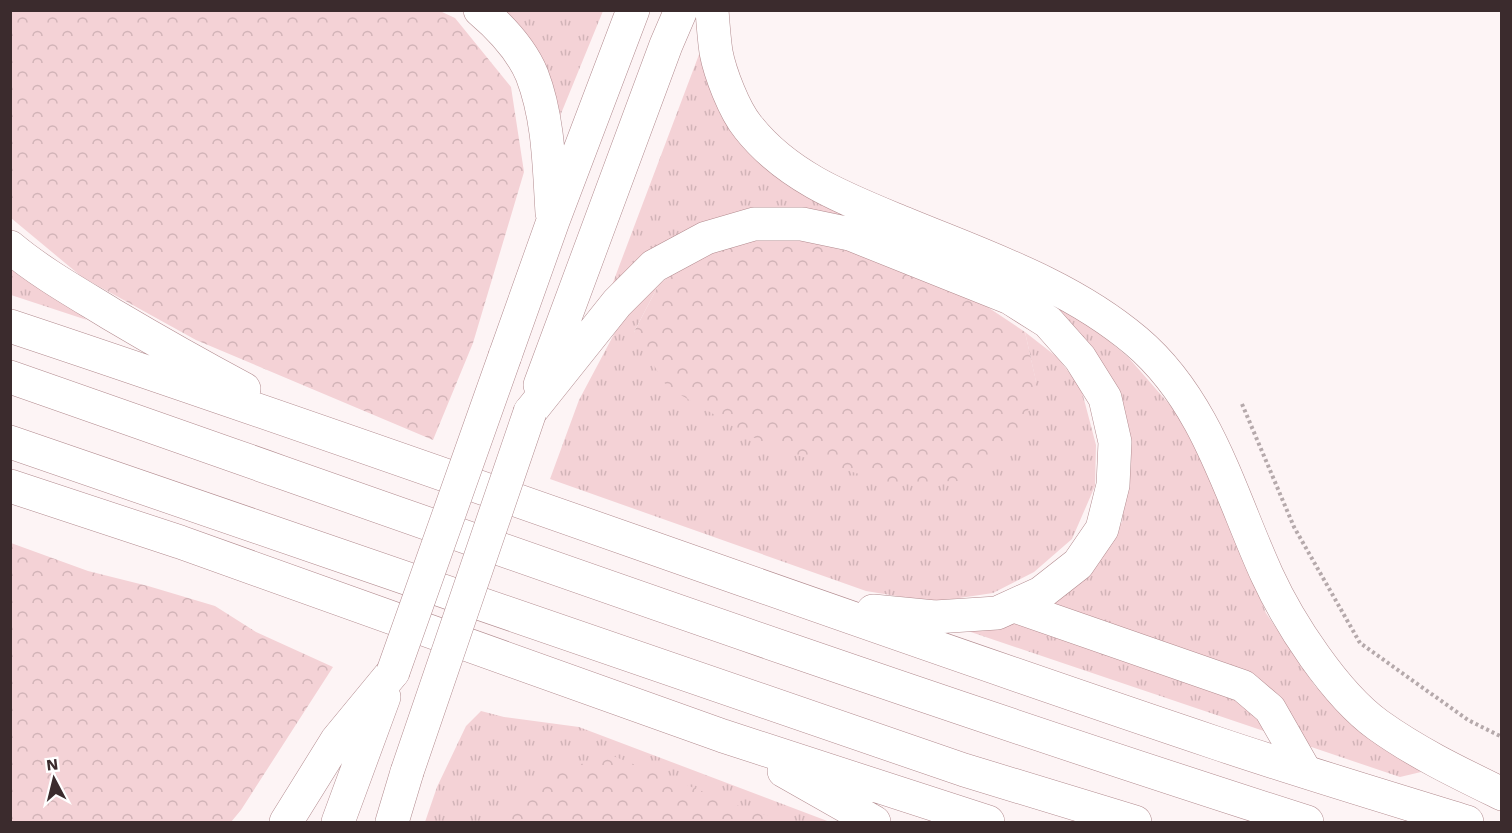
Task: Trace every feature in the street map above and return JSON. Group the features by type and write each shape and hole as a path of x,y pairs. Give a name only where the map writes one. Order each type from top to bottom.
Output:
{"highway":[{"path":"480,10 512,42 531,74 544,118 553,221"},
{"path":"286,822 350,746 393,672 553,221 633,10"},
{"path":"392,822 530,411 551,375 666,45 681,10"},
{"path":"712,10 716,52 729,92 746,125 771,153 803,177 843,198 1013,268 1065,292 1101,313 1138,342 1168,373 1194,410 1215,450 1268,577 1313,654 1343,693 1376,724 1426,757 1502,794"},
{"path":"551,375 654,266 706,238 754,224 802,224 850,234 1010,298 1048,322 1080,358 1106,398 1115,442 1113,485 1102,529 1078,564 1041,593 997,613 935,617 884,613 775,591"},
{"path":"10,247 78,294 194,362 339,438"},
{"path":"10,326 1196,736 1467,822"},
{"path":"10,377 698,618 1307,822"},
{"path":"10,442 964,770 1135,822"},
{"path":"10,486 180,542 723,736 988,822"},
{"path":"723,736 874,822"},
{"path":"338,822 350,746"}],"lane":[{"path":"1012,606 1243,686 1270,709 1306,772"}],"path":[{"path":"1242,404 1294,527 1360,643 1468,720 1502,737"}],"green space":[{"path":"11,11 440,11 455,18 511,87 524,172 473,343 433,440 196,340 82,277 11,218"},
{"path":"499,11 603,11 558,121"},
{"path":"703,44 716,90 883,229 798,212 606,301"},
{"path":"776,235 829,238 971,296 1025,332 1036,381 1020,441 959,481 889,483 770,447 667,387 634,332 659,284 702,253"},
{"path":"11,264 87,320 11,295"},
{"path":"659,284 634,332 1036,382 1025,332 1057,357 1081,388 1096,445 1095,486 1072,539 1034,572 993,593 933,602 866,591 550,479 579,400 621,321"},
{"path":"1010,285 1078,315 1128,357 1176,412 1209,471 1266,613 1315,686 1378,742 1421,772 1400,777 959,628 1098,560 1122,522 1129,459 1112,382"},
{"path":"11,543 88,571 215,606 256,632 333,667 231,822 11,822"},
{"path":"481,711 504,717 579,727 830,822 425,822 437,787 466,726"},
{"path":"613,756 747,809 789,822 498,822 549,772"}]}
